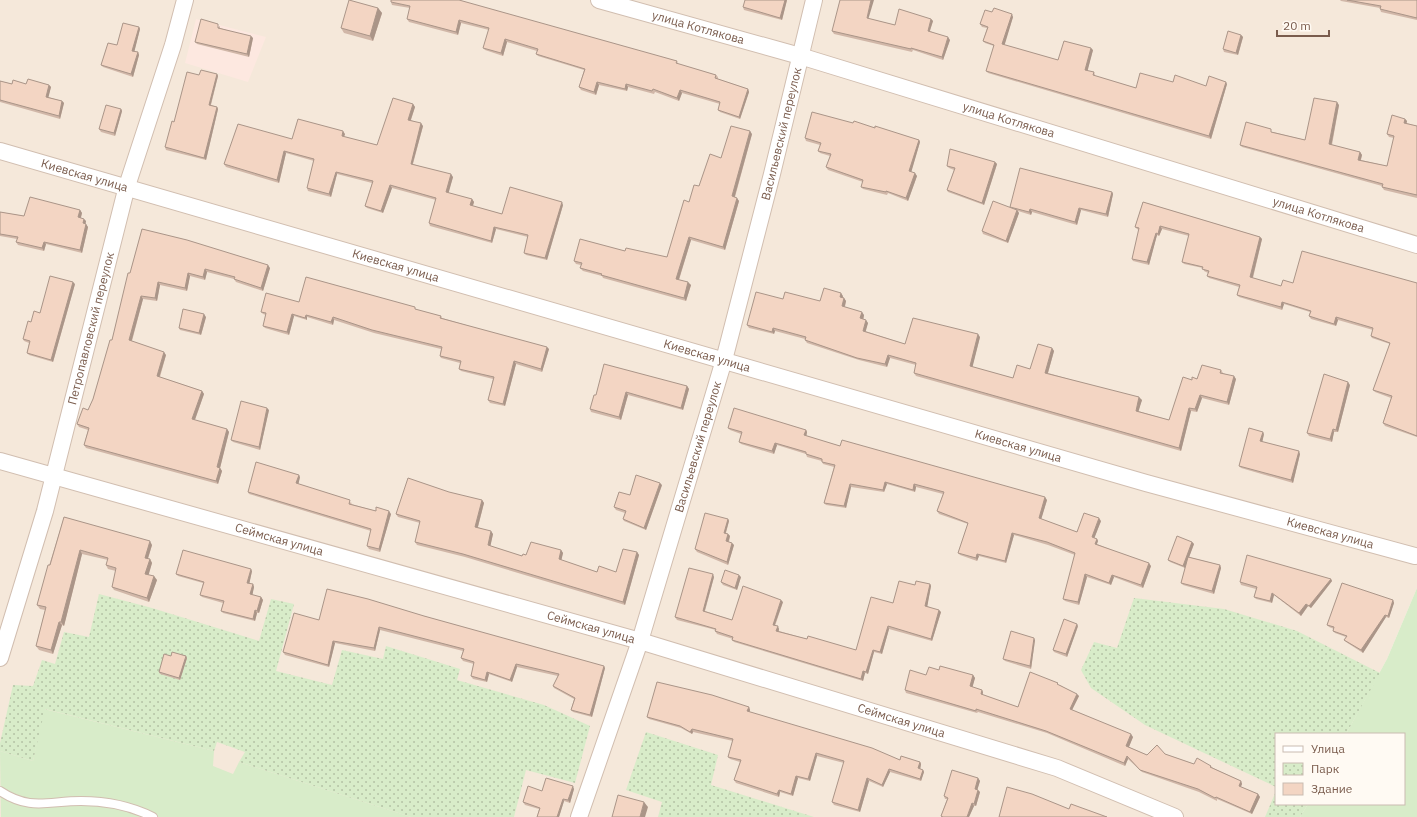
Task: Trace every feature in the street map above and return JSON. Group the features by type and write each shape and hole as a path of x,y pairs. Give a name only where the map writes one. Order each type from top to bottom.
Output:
{"street":[{"name":"Петропавловский переулок","path":"0,658 54,476 127,186 173,45 185,0"},
{"name":"улица Котлякова","path":"600,0 800,56 1417,245"},
{"name":"Васильевский переулок","path":"579,817 640,641 724,360 772,174 814,0"},
{"name":"Киевская улица","path":"0,151 127,186 1146,483 1416,556"},
{"name":"Сеймская улица","path":"0,461 640,641 1057,768 1175,817"}],"lane":[{"path":"0,790 13,800 31,804 80,801 112,804 140,810 153,817"}],"shaded area":[{"path":"0,0 1417,0 1417,588 1387,659 1347,733 1275,733 1275,805 1307,805 1300,817 0,817"},
{"path":"196,19 266,37 248,82 185,63"}],"green space":[{"path":"1417,588 1417,817 1300,817 1307,805 1405,805 1405,733 1347,733 1387,659"},
{"path":"99,594 152,608 259,641 271,599 294,604 276,671 332,685 342,650 383,659 386,646 460,669 457,680 544,705 590,726 575,783 526,770 514,817 411,817 239,762 245,752 217,742 214,751 45,709 33,761 0,751 0,743 13,685 33,686 42,660 55,664 64,632 89,637"},
{"path":"1134,598 1224,609 1297,631 1380,673 1347,733 1275,733 1275,787 1145,725 1091,688 1081,670 1094,642 1117,648"},
{"path":"44,709 214,751 213,766 233,774 239,762 411,817 1,817 0,751 33,761"},
{"path":"646,732 718,755 711,785 814,817 658,817 662,802 626,790"},
{"path":"1275,793 1275,805 1307,805 1300,817 1265,817"}],"building":[{"path":"349,0 378,8 370,36 341,28"},
{"path":"391,0 459,0 677,61 676,63 716,75 715,78 748,89 739,117 718,110 720,102 680,90 677,98 653,89 652,91 626,84 625,89 597,82 594,92 579,87 585,69 536,54 538,49 505,39 501,53 483,48 489,28 459,20 456,32 407,19 410,6 391,2"},
{"path":"745,0 785,0 780,18 743,7"},
{"path":"840,0 871,0 867,18 895,25 899,9 931,19 928,31 948,37 942,57 911,48 832,31"},
{"path":"1347,0 1417,0 1417,18 1380,9 1381,6"},
{"path":"994,8 1012,14 1002,44 1058,60 1064,41 1091,48 1085,70 1094,72 1093,75 1136,88 1140,73 1173,82 1175,75 1206,86 1209,76 1226,82 1209,136 986,71 994,45 983,41 988,27 980,24 985,10 992,12"},
{"path":"201,19 218,24 218,28 251,36 247,54 195,42"},
{"path":"123,23 139,27 132,51 138,52 131,74 101,65 108,43 117,45"},
{"path":"1228,31 1241,35 1236,53 1223,49"},
{"path":"201,70 217,74 209,105 217,107 204,158 165,147 172,121 174,122 187,72 199,75"},
{"path":"28,79 49,85 46,97 62,101 59,116 0,100 0,81 12,84 13,80 26,84"},
{"path":"393,98 413,104 408,120 421,123 411,164 451,174 446,192 472,199 470,205 502,214 510,187 562,202 545,258 524,253 528,235 494,227 491,241 429,223 436,198 390,185 381,211 365,206 373,181 336,172 329,194 307,188 314,159 284,151 277,180 224,164 238,124 292,139 298,119 343,131 342,136 377,145"},
{"path":"1314,98 1337,102 1329,144 1360,152 1358,160 1387,166 1394,136 1387,134 1392,115 1405,119 1404,123 1417,126 1417,195 1382,187 1383,184 1240,145 1246,122 1271,129 1271,132 1305,140"},
{"path":"106,105 121,109 114,133 99,129"},
{"path":"812,112 853,123 854,121 875,128 875,126 919,140 909,171 915,173 906,198 886,191 861,187 863,180 826,167 831,154 818,151 821,143 805,138"},
{"path":"731,126 750,131 732,196 737,198 723,247 689,237 676,279 688,282 684,298 580,268 582,263 574,261 580,239 625,251 626,248 667,257 684,200 689,202 694,185 699,186 710,154 721,158"},
{"path":"950,149 995,162 982,203 947,190 955,168 947,166"},
{"path":"1020,168 1112,192 1106,214 1079,208 1075,222 1030,209 1029,212 1010,207"},
{"path":"30,197 80,210 78,217 84,219 83,223 86,224 80,250 44,242 42,248 16,242 18,237 0,234 0,212 24,216"},
{"path":"993,201 1017,210 1006,241 982,231"},
{"path":"1143,202 1260,237 1250,277 1281,286 1283,280 1293,283 1302,251 1417,283 1417,436 1383,423 1392,396 1373,390 1390,343 1371,336 1373,328 1336,317 1334,324 1309,316 1311,311 1282,302 1281,307 1237,295 1240,285 1207,276 1209,271 1202,269 1203,267 1182,262 1189,234 1160,226 1158,234 1156,233 1147,262 1132,259 1139,228 1135,227"},
{"path":"142,229 187,240 268,265 261,288 234,279 235,277 205,269 203,277 188,273 185,288 158,282 155,298 141,296 129,340 164,352 157,376 202,391 192,419 227,429 217,467 220,468 216,481 84,445 89,428 77,424 83,408 88,410 93,399 110,340 112,340 128,273 130,273"},
{"path":"50,276 73,282 51,360 27,353 30,341 23,339 28,321 31,322 34,311 40,313"},
{"path":"306,277 415,307 415,309 441,316 440,318 547,347 541,369 514,361 503,404 488,400 494,377 459,369 461,361 440,356 442,347 372,330 333,317 331,322 306,315 305,318 292,314 287,332 263,326 266,313 261,312 266,293 299,302"},
{"path":"824,288 841,293 840,297 844,298 842,306 862,312 860,318 866,320 863,331 905,344 913,318 978,334 970,366 1013,378 1017,365 1030,369 1038,344 1052,348 1045,373 1139,397 1136,411 1169,420 1183,377 1192,380 1192,377 1197,379 1202,365 1221,370 1220,373 1234,376 1227,402 1200,395 1195,409 1189,408 1179,448 914,373 916,363 888,355 885,364 857,358 805,340 806,337 773,328 772,332 747,325 756,292 783,299 785,292 820,301"},
{"path":"183,309 204,314 199,333 179,328"},
{"path":"604,364 687,386 681,408 626,392 619,417 590,409 594,395 596,395"},
{"path":"1324,374 1348,382 1336,430 1333,429 1330,439 1307,433"},
{"path":"241,401 267,408 259,447 231,440"},
{"path":"734,408 806,430 804,435 840,446 842,440 1045,497 1039,518 1077,532 1084,513 1099,518 1092,537 1097,539 1095,544 1149,563 1141,585 1112,575 1109,583 1085,574 1078,602 1063,599 1075,553 1047,542 1012,533 1005,561 977,554 976,558 958,553 968,523 937,511 944,492 914,484 913,490 885,482 883,490 850,484 844,506 824,503 835,465 822,462 822,459 806,454 806,452 775,443 772,451 739,442 742,432 728,428"},
{"path":"1249,428 1263,432 1260,441 1299,451 1291,480 1239,466"},
{"path":"256,462 299,475 296,483 350,500 349,504 376,511 376,507 389,511 379,549 367,546 371,529 248,492"},
{"path":"636,475 660,483 644,528 623,519 626,511 614,507 619,492 630,495"},
{"path":"408,478 449,492 482,500 475,527 491,531 488,545 494,547 522,556 523,554 526,555 531,542 561,550 559,559 597,572 599,566 616,572 623,549 637,552 623,602 463,554 415,542 420,521 396,514"},
{"path":"705,513 728,519 724,533 728,534 726,541 732,543 727,562 695,549"},
{"path":"64,517 150,541 145,558 150,559 145,574 154,576 147,598 112,587 116,568 106,565 108,558 80,550 61,622 59,622 51,650 36,646 46,607 37,605 48,565 50,565"},
{"path":"1177,536 1192,542 1183,566 1168,560"},
{"path":"183,550 251,569 247,583 253,584 250,594 261,597 253,619 221,611 224,601 200,595 204,582 176,574"},
{"path":"1247,555 1331,579 1309,606 1306,604 1299,613 1272,593 1270,601 1254,597 1257,587 1240,582"},
{"path":"1188,557 1220,565 1212,591 1181,583"},
{"path":"689,568 713,574 703,611 732,620 743,586 781,600 773,625 778,626 776,631 807,639 808,636 856,650 871,597 893,603 899,581 915,585 916,581 930,584 925,606 939,610 931,639 888,626 880,652 873,650 866,672 863,671 861,679 732,640 733,637 715,631 716,629 675,617"},
{"path":"725,570 739,575 735,588 721,582"},
{"path":"1342,583 1393,600 1388,616 1385,615 1361,650 1344,640 1347,636 1333,631 1334,627 1327,625"},
{"path":"327,589 368,599 604,666 590,715 571,710 575,698 553,686 559,674 516,664 510,680 487,672 485,680 471,676 474,662 461,658 464,649 379,627 374,648 333,641 328,665 283,652 294,613 319,620"},
{"path":"1064,619 1077,624 1066,654 1053,650"},
{"path":"1011,631 1034,638 1030,666 1003,659"},
{"path":"172,652 186,656 179,678 159,672 164,654 171,656"},
{"path":"940,666 973,675 970,686 982,690 981,694 1018,707 1030,672 1058,683 1057,684 1077,694 1070,709 1131,734 1126,746 1147,755 1157,745 1165,754 1194,764 1197,758 1211,766 1210,767 1241,781 1239,786 1258,794 1250,812 1216,797 1215,798 1198,789 1140,770 1127,756 1124,763 1046,731 976,709 976,711 905,690 910,670 926,675 929,667 939,670"},
{"path":"657,682 712,695 749,707 747,711 872,748 900,760 901,756 920,762 918,768 923,770 920,779 889,769 882,785 867,778 858,810 832,802 844,761 816,753 808,779 796,776 791,794 779,790 777,794 734,780 741,760 728,757 733,739 692,729 690,732 680,726 647,717"},
{"path":"952,770 978,778 975,789 978,790 974,804 972,803 967,817 941,816 948,798 944,796"},
{"path":"546,778 573,786 568,800 563,799 557,817 537,817 540,808 523,802 528,786 542,791"},
{"path":"1007,787 1032,794 1069,809 1071,804 1107,817 999,817"},
{"path":"618,795 644,802 640,817 612,817"}]}
